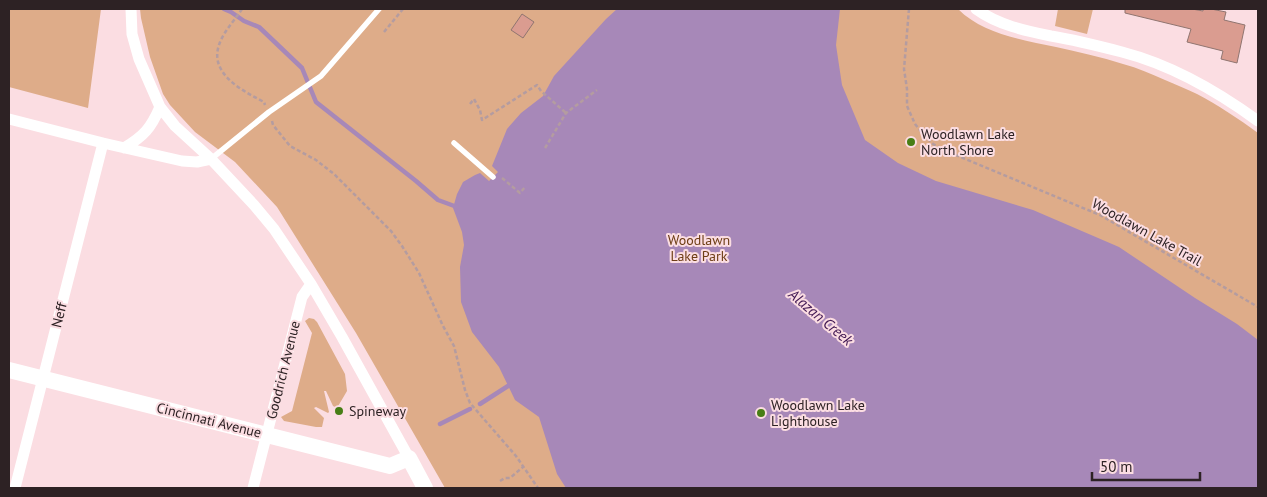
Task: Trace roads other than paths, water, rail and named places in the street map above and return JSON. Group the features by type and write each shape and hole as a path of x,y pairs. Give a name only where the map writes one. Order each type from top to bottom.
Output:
{"street":[{"path":"131,9 132,34 139,59 160,107 175,126 211,159 274,229 312,284 424,488"},
{"path":"976,9 985,15 1037,34 1143,58 1188,76 1217,92 1258,121"},
{"path":"124,148 146,132 160,107"},
{"path":"9,119 182,161 197,162 211,159"},
{"name":"Neff","path":"16,488 103,143"},
{"name":"Goodrich Avenue","path":"253,488 302,297 312,284"},
{"name":"Cincinnati Avenue","path":"9,370 390,466 409,458"}],"lane":[{"path":"211,159 271,110 320,76 379,9"},
{"path":"454,143 491,176"}],"water":[{"name":"Woodlawn Lake Park","path":"617,9 840,9 836,45 842,85 865,140 898,163 936,181 1033,210 1119,247 1237,324 1258,340 1258,488 566,488 557,474 539,417 515,400 499,367 472,332 461,302 460,267 464,245 462,232 453,208 463,182 480,173 489,181 498,172 492,166 507,129 521,113 543,96 554,76"}],"waterway":[{"path":"224,9 244,21 259,27 302,68 316,102 438,200 457,207"},
{"path":"480,404 508,386"},
{"path":"440,424 470,409"}],"place":[{"name":"Woodlawn Lake North Shore","path":"911,142"},
{"name":"Spineway","path":"339,411"},
{"name":"Woodlawn Lake Lighthouse","path":"761,413"}],"water label":[{"name":"Alazan Creek","path":"821,317"}]}
